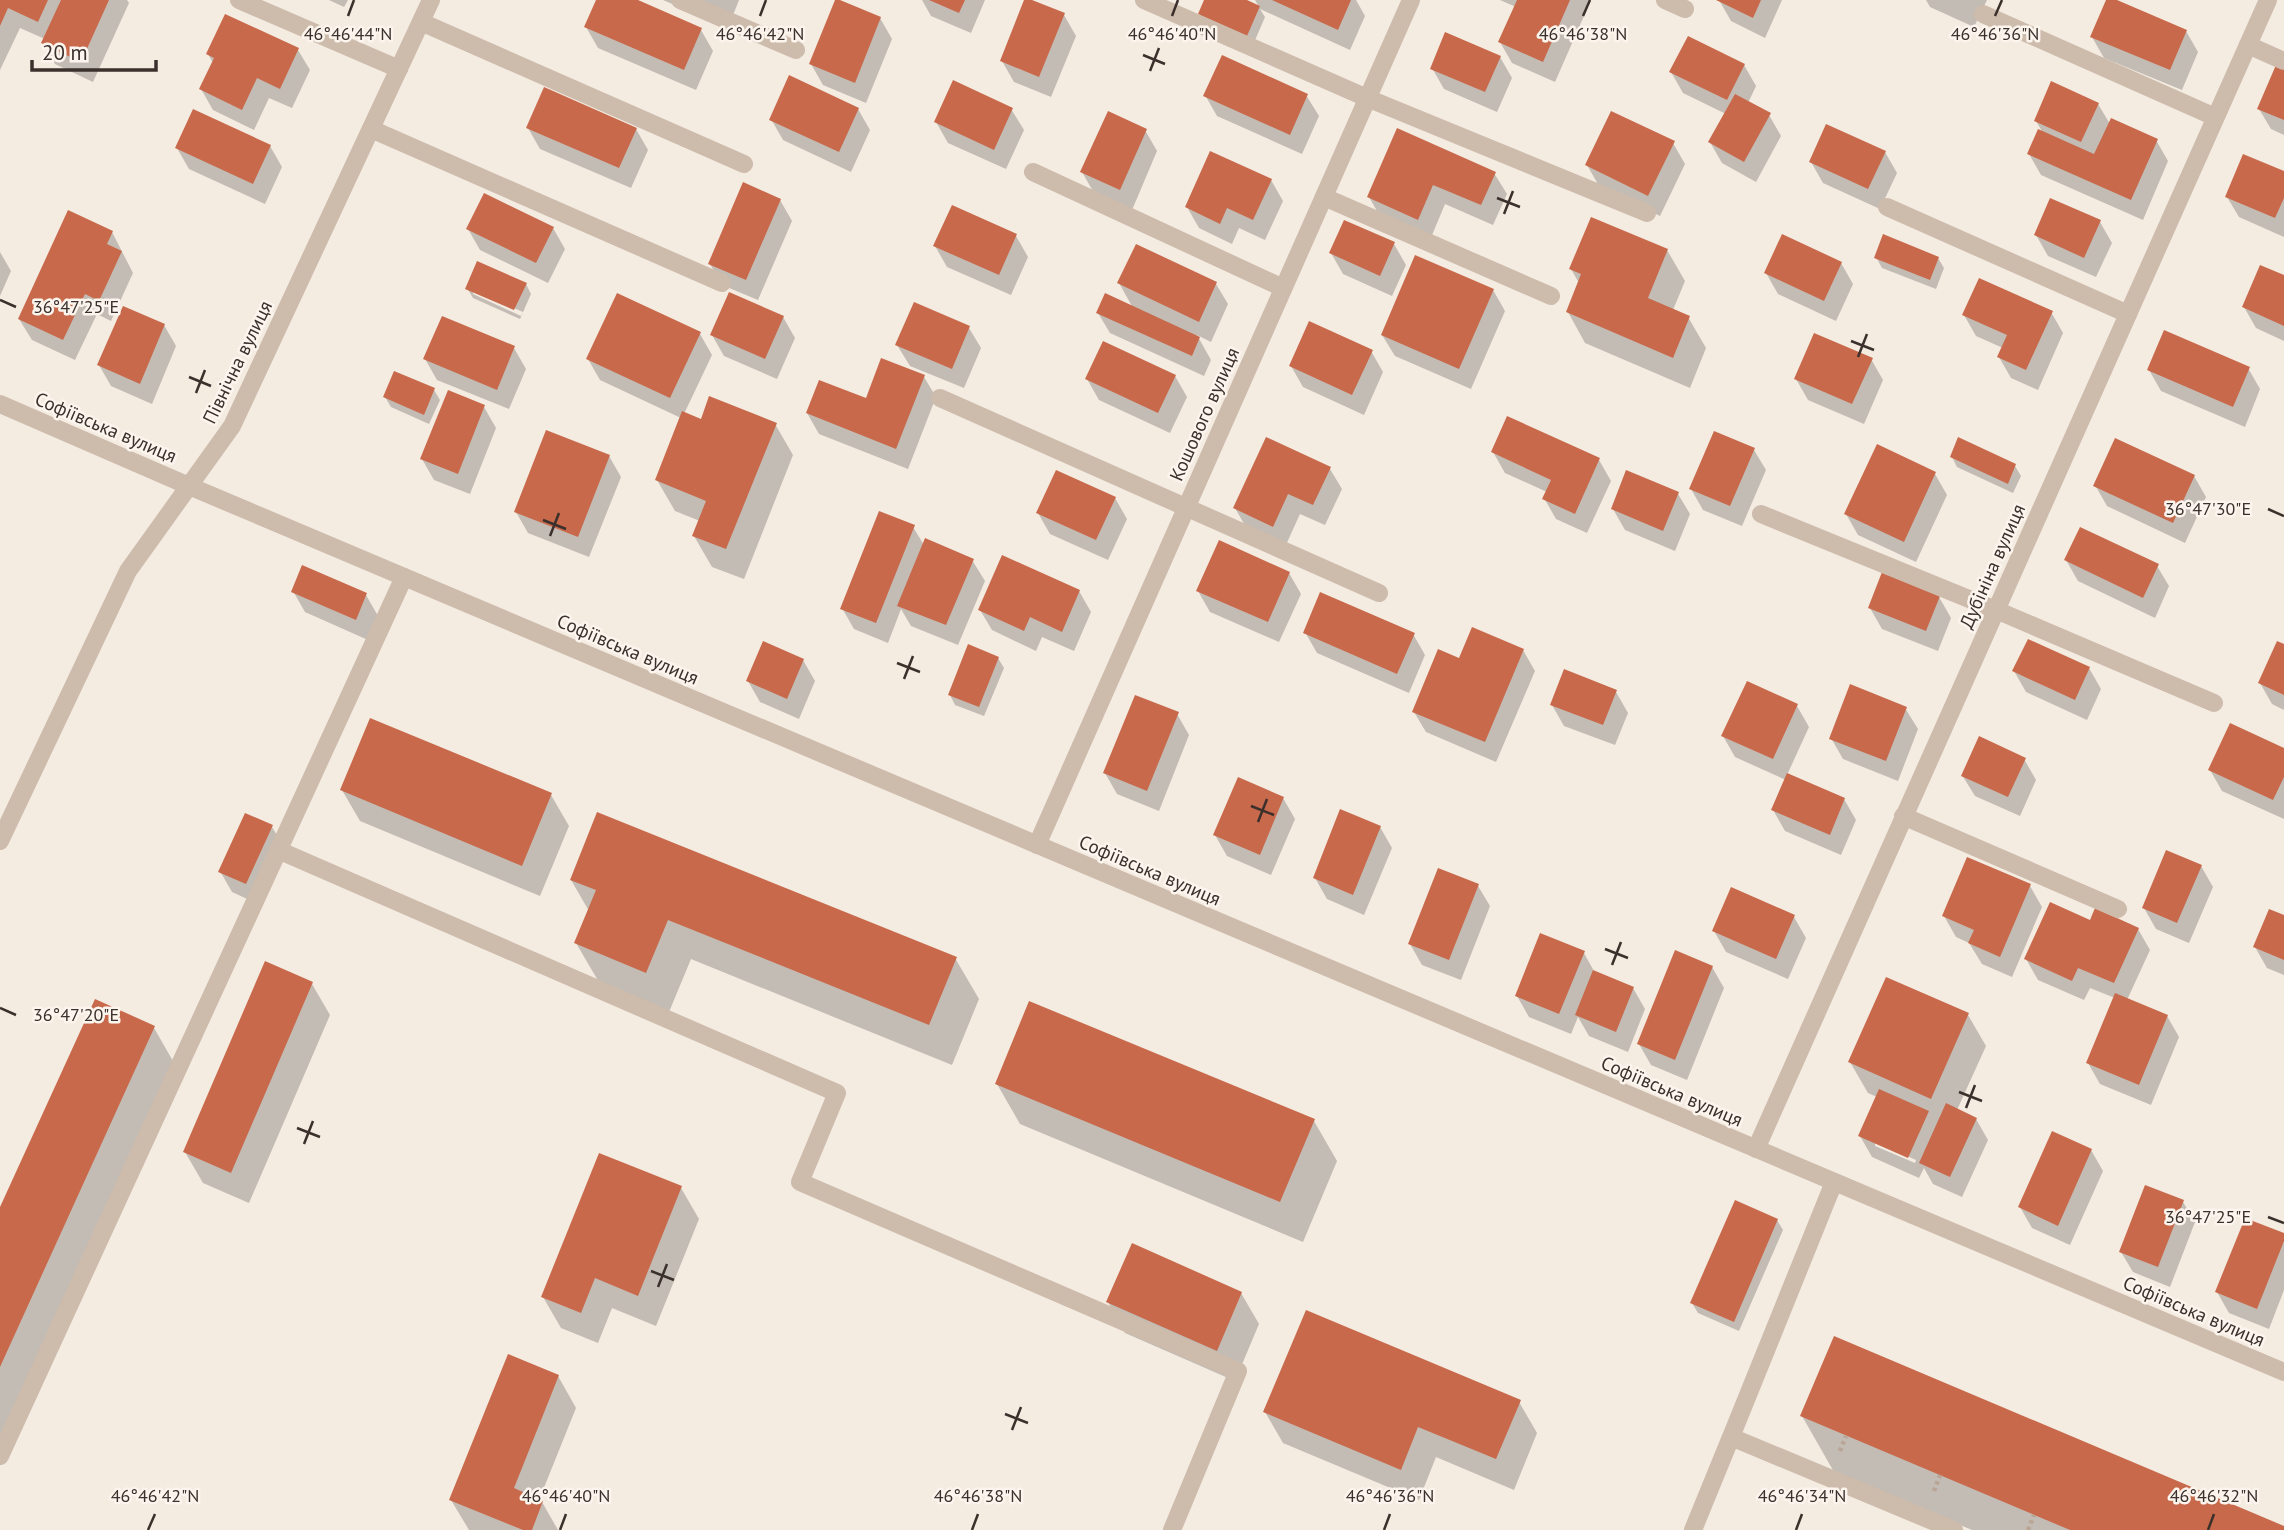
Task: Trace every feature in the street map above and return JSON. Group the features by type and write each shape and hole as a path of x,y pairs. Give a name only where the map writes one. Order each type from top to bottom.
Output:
{"street":[{"path":"239,0 399,69"},
{"name":"Північна вулиця","path":"0,841 128,570 232,426 431,0"},
{"path":"680,0 796,50"},
{"path":"1143,0 1367,98 1647,213"},
{"name":"Кошового вулиця","path":"1037,845 1411,0"},
{"path":"1665,0 1685,9"},
{"name":"Дубініна вулиця","path":"1756,1149 2267,0"},
{"path":"1983,14 2215,117"},
{"path":"421,22 744,164"},
{"path":"2248,45 2284,61"},
{"path":"371,129 722,283"},
{"path":"1033,172 1283,288"},
{"path":"1324,197 1551,296"},
{"path":"1887,207 2128,314"},
{"path":"940,398 1379,593"},
{"name":"Софіївська вулиця","path":"0,404 2284,1372"},
{"path":"1760,514 2214,703"},
{"path":"0,1456 404,577"},
{"path":"1903,816 2118,909"},
{"path":"278,850 836,1093 800,1182 1238,1371 1172,1530"},
{"path":"1693,1530 1833,1182"},
{"path":"1731,1437 1954,1530"}],"path":[{"path":"2028,1530 2034,1515"}],"building":[{"path":"0,0 48,0 38,22 8,8 0,26"},
{"path":"61,0 109,0 81,62 41,43"},
{"path":"596,0 638,0 702,28 684,70 584,27"},
{"path":"835,0 881,17 855,83 809,64"},
{"path":"929,0 965,0 959,13"},
{"path":"1024,0 1032,0 1065,13 1039,77 1000,61"},
{"path":"1204,0 1247,0 1260,6 1247,36 1198,14"},
{"path":"1272,0 1351,0 1338,30"},
{"path":"1517,0 1570,0 1543,62 1498,42"},
{"path":"1716,0 1761,0 1753,18"},
{"path":"2106,0 2117,0 2187,30 2170,70 2090,37"},
{"path":"225,14 299,48 280,89 257,78 242,110 199,89 214,58 206,54"},
{"path":"1445,32 1501,56 1485,92 1430,69"},
{"path":"1688,36 1745,64 1727,100 1669,72"},
{"path":"1222,55 1308,94 1290,135 1203,96"},
{"path":"2276,65 2284,69 2284,120 2257,109"},
{"path":"789,75 859,108 839,152 769,120"},
{"path":"953,80 1013,108 994,150 934,122"},
{"path":"2051,81 2099,103 2081,142 2034,121"},
{"path":"544,87 637,128 619,168 526,128"},
{"path":"1735,94 1771,113 1744,162 1708,142"},
{"path":"193,109 271,145 253,184 175,148"},
{"path":"1108,111 1147,129 1120,190 1080,172"},
{"path":"1611,111 1675,141 1648,196 1585,165"},
{"path":"2111,118 2158,139 2131,200 2027,154 2038,129 2094,154"},
{"path":"1826,124 1886,151 1868,189 1809,162"},
{"path":"1397,128 1496,172 1481,205 1433,185 1418,220 1367,197"},
{"path":"1210,151 1272,179 1253,220 1227,208 1220,224 1185,207"},
{"path":"2243,154 2284,171 2284,198 2275,218 2225,197"},
{"path":"743,182 781,199 746,280 708,264"},
{"path":"484,193 554,227 536,263 466,229"},
{"path":"2050,198 2101,220 2084,258 2034,235"},
{"path":"952,205 1017,234 999,275 933,246"},
{"path":"68,210 113,231 107,244 122,251 99,301 85,294 63,340 18,319"},
{"path":"1591,217 1668,249 1648,298 1690,316 1673,358 1566,312 1581,274 1569,269"},
{"path":"1344,220 1395,242 1380,276 1329,253"},
{"path":"1782,234 1842,262 1824,301 1764,273"},
{"path":"1883,234 1939,257 1930,280 1874,258"},
{"path":"1136,244 1217,282 1199,322 1117,283"},
{"path":"1415,255 1494,289 1459,369 1381,335"},
{"path":"477,261 527,283 514,310 465,289"},
{"path":"2260,265 2284,275 2284,326 2242,307"},
{"path":"1979,278 2053,311 2026,370 1997,357 2007,335 1962,315"},
{"path":"729,292 784,316 765,359 710,335"},
{"path":"617,293 701,332 670,398 586,359"},
{"path":"1105,293 1200,337 1192,356 1096,313"},
{"path":"914,302 970,326 952,369 895,345"},
{"path":"123,306 165,324 140,384 97,365"},
{"path":"442,316 515,346 497,390 423,359"},
{"path":"1309,321 1373,350 1352,395 1289,366"},
{"path":"2164,330 2250,367 2233,407 2147,370"},
{"path":"1814,333 1873,358 1852,404 1794,379"},
{"path":"1103,341 1176,375 1158,413 1085,379"},
{"path":"881,358 925,375 896,449 806,413 819,380 866,398"},
{"path":"394,371 435,388 424,415 383,397"},
{"path":"448,390 485,405 458,474 420,459"},
{"path":"709,396 777,423 726,549 692,536 706,501 655,480 682,411 701,419"},
{"path":"1507,416 1600,458 1575,514 1542,499 1551,480 1491,452"},
{"path":"546,430 610,455 578,537 514,512"},
{"path":"1714,431 1755,448 1730,506 1689,489"},
{"path":"1266,437 1331,467 1313,505 1288,494 1273,527 1233,508"},
{"path":"1958,437 2016,464 2008,484 1950,457"},
{"path":"2115,438 2195,475 2173,523 2093,486"},
{"path":"1877,444 1936,472 1904,542 1844,514"},
{"path":"1056,470 1116,497 1096,540 1036,513"},
{"path":"1626,470 1679,492 1663,531 1611,509"},
{"path":"879,511 915,525 876,623 840,609"},
{"path":"2080,527 2159,564 2143,598 2064,560"},
{"path":"925,538 974,559 946,625 897,606"},
{"path":"1219,540 1290,572 1268,622 1196,591"},
{"path":"1002,555 1080,590 1062,632 1030,617 1024,631 978,610"},
{"path":"302,565 367,593 356,620 291,592"},
{"path":"1882,572 1940,596 1926,631 1868,608"},
{"path":"1320,592 1415,633 1397,674 1303,633"},
{"path":"1472,627 1524,649 1485,742 1412,712 1438,649 1459,658"},
{"path":"2028,639 2090,667 2075,700 2012,671"},
{"path":"763,641 804,659 787,699 746,681"},
{"path":"2277,641 2284,644 2284,695 2258,683"},
{"path":"968,644 999,657 979,707 948,695"},
{"path":"1564,669 1617,690 1603,725 1550,705"},
{"path":"1747,681 1798,704 1773,759 1721,736"},
{"path":"1850,684 1907,707 1886,761 1829,739"},
{"path":"1135,695 1179,712 1147,791 1103,773"},
{"path":"370,718 552,793 522,866 340,790"},
{"path":"2230,723 2284,748 2284,777 2273,800 2208,770"},
{"path":"1979,736 2026,758 2008,797 1961,776"},
{"path":"1787,773 1845,798 1830,835 1771,810"},
{"path":"1238,777 1284,797 1260,855 1213,835"},
{"path":"1340,809 1381,826 1353,895 1313,878"},
{"path":"597,812 957,957 929,1025 668,920 646,973 574,943 596,890 570,880"},
{"path":"245,813 273,825 246,884 218,872"},
{"path":"2166,850 2202,865 2177,923 2142,908"},
{"path":"1967,857 2031,884 2000,957 1968,943 1974,930 1942,916"},
{"path":"1438,868 1479,884 1449,960 1408,944"},
{"path":"1731,887 1795,915 1776,959 1712,931"},
{"path":"2050,902 2090,920 2095,908 2139,928 2114,983 2078,968 2072,981 2024,959"},
{"path":"2269,909 2284,915 2284,960 2253,947"},
{"path":"1540,933 1585,951 1559,1014 1515,996"},
{"path":"1675,950 1713,966 1675,1060 1637,1044"},
{"path":"265,961 313,982 231,1173 183,1152"},
{"path":"1593,970 1634,987 1616,1032 1575,1015"},
{"path":"1886,977 1969,1013 1931,1099 1848,1062"},
{"path":"2115,993 2168,1015 2139,1085 2086,1063"},
{"path":"95,999 155,1026 0,1367 0,1207"},
{"path":"1029,1001 1315,1119 1280,1202 995,1084"},
{"path":"1879,1089 1929,1111 1908,1158 1858,1136"},
{"path":"1946,1103 1977,1118 1950,1177 1919,1163"},
{"path":"2052,1131 2092,1149 2058,1226 2018,1207"},
{"path":"599,1153 682,1186 638,1296 595,1278 581,1313 541,1297"},
{"path":"2145,1185 2184,1200 2158,1267 2119,1252"},
{"path":"1735,1200 1778,1219 1734,1322 1690,1303"},
{"path":"2245,1218 2284,1233 2284,1241 2257,1309 2215,1292"},
{"path":"1132,1243 1242,1292 1217,1351 1106,1302"},
{"path":"1306,1310 1521,1400 1496,1459 1418,1427 1401,1470 1263,1412"},
{"path":"1834,1336 2284,1526 2284,1530 2070,1530 1800,1416"},
{"path":"508,1354 559,1375 514,1488 543,1501 532,1530 523,1530 449,1500"}]}
